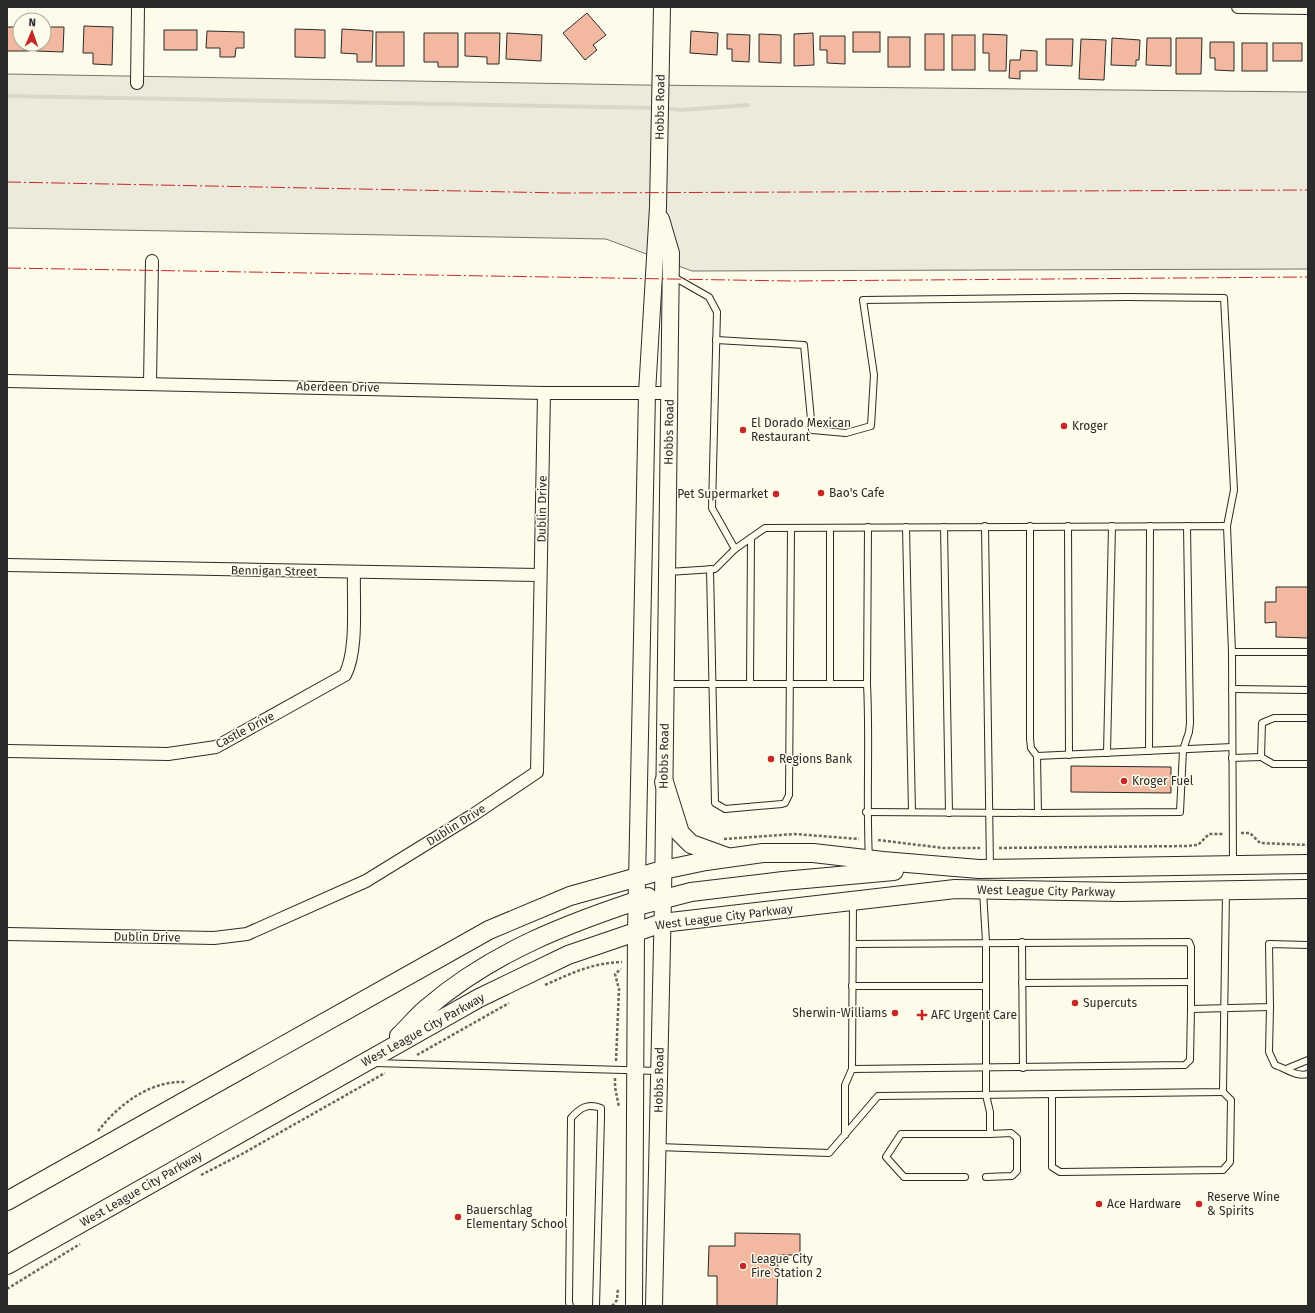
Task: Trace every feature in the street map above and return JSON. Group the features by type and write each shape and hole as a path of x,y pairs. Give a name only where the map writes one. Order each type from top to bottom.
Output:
{"main road":[{"path":"664,782 680,833 691,844 730,858"},
{"name":"West League City Parkway","path":"7,1201 489,930 570,896 663,870 763,853 813,852 869,859 984,869 1308,864"},
{"path":"1226,890 1233,865"},
{"path":"369,1060 402,1034 427,1008 495,959 517,947 554,931 637,903 663,896 691,892 864,873 984,869"},
{"name":"West League City Parkway","path":"7,1265 493,991 568,956 662,923 955,889 1120,892 1308,889"}],"street":[{"path":"137,83 138,7"},
{"name":"Hobbs Road","path":"634,1306 636,931 647,393 658,207 662,7"},
{"path":"1238,7 1308,8"},
{"name":"Hobbs Road","path":"654,1306 663,896 671,276 671,254 658,207"},
{"path":"150,383 152,261"},
{"name":"Aberdeen Drive","path":"7,381 544,393 669,393"},
{"name":"Dublin Drive","path":"7,934 214,938 247,934 366,881 479,811 537,772 544,393"},
{"name":"Bennigan Street","path":"7,565 540,575"},
{"name":"Castle Drive","path":"7,751 168,754 216,747 345,675 350,665 352,650 354,572"}],"lane":[{"path":"671,276 709,297 717,312 712,508 735,549"},
{"path":"716,340 804,345 812,430 846,434 871,426 874,375 863,300 1127,297 1224,298 1234,490 1227,526 1232,652 1233,865"},
{"path":"667,572 715,569 735,549 765,528 944,526 1227,526"},
{"path":"944,526 949,813"},
{"path":"984,869 989,813 985,526"},
{"path":"1030,526 1030,739 1031,748 1037,756 1038,813"},
{"path":"1068,526 1069,755"},
{"path":"1107,753 1112,526"},
{"path":"1149,751 1150,526"},
{"path":"866,812 1180,812 1183,750 1189,732 1190,723 1187,526"},
{"path":"868,527 867,684 869,730 866,812 869,859"},
{"path":"906,527 912,812"},
{"path":"710,569 714,799 717,806 725,809 782,804 788,800 791,528"},
{"path":"830,528 830,684"},
{"path":"750,684 751,538"},
{"path":"1232,652 1308,652"},
{"path":"665,684 867,684"},
{"path":"1232,689 1308,690"},
{"path":"1260,757 1262,723 1274,718 1308,718"},
{"path":"1037,756 1232,747"},
{"path":"1232,758 1260,757 1273,764 1308,764"},
{"path":"983,890 986,942 986,1095 990,1112 990,1134"},
{"path":"1223,1092 1226,890"},
{"path":"845,1135 845,1085 852,1069 853,901"},
{"path":"852,1069 986,1069 1185,1066 1190,1060 1191,1009 1191,947 1189,942 986,942 853,944"},
{"path":"1022,942 1023,1068"},
{"path":"1308,945 1269,944 1269,1052 1275,1065 1286,1068 1293,1074 1308,1074"},
{"path":"1022,983 1191,982"},
{"path":"852,986 986,986"},
{"path":"1191,1009 1270,1007"},
{"path":"369,1060 401,1064 659,1071"},
{"path":"1286,1068 1308,1060"},
{"path":"658,1147 829,1153 878,1096 1223,1092 1231,1100 1230,1162 1223,1170 1060,1172 1052,1167 1052,1094"},
{"path":"570,1306 570,1118 580,1108 592,1105 601,1108 596,1306"},
{"path":"965,1177 904,1177 886,1157 901,1134 1011,1133 1017,1138 1017,1171 1012,1176 986,1177"}],"path":[{"path":"540,987 588,966 605,962 622,962 624,967 615,974 619,989 615,1087 620,1109"},
{"path":"196,1178 248,1151 513,1000"},
{"path":"7,1289 82,1242"},
{"path":"612,1306 617,1300 618,1287"}],"shaded area":[{"path":"7,74 642,85 1308,92 1308,269 692,271 606,239 7,228"}],"building":[{"path":"587,13 606,35 593,45 597,50 585,60 563,33"},
{"path":"84,26 113,27 112,65 93,64 93,53 83,53"},
{"path":"7,27 12,27 12,51 7,51"},
{"path":"52,27 64,27 63,52 52,52"},
{"path":"295,29 325,30 325,58 295,57"},
{"path":"342,29 373,31 372,62 357,62 357,54 341,53"},
{"path":"164,30 197,30 197,50 164,50"},
{"path":"207,31 244,32 244,48 236,48 235,57 220,57 220,48 206,48"},
{"path":"691,31 718,33 717,55 690,53"},
{"path":"376,32 404,32 404,66 376,66"},
{"path":"853,32 880,32 880,52 853,52"},
{"path":"424,33 458,33 458,67 438,67 438,62 424,62"},
{"path":"465,33 500,33 499,64 487,64 487,57 465,56"},
{"path":"507,33 542,35 541,61 506,59"},
{"path":"813,33 814,65 794,66 794,34"},
{"path":"727,34 750,35 749,62 732,61 732,49 727,49"},
{"path":"759,34 781,35 781,63 759,62"},
{"path":"925,34 944,34 944,70 925,70"},
{"path":"983,34 1007,35 1006,71 989,71 989,53 983,53"},
{"path":"952,35 975,35 975,70 952,70"},
{"path":"820,36 845,36 845,64 827,63 827,50 820,50"},
{"path":"888,37 910,37 910,67 888,67"},
{"path":"1112,38 1140,40 1139,60 1136,60 1136,66 1111,65"},
{"path":"1147,38 1171,38 1171,66 1146,65"},
{"path":"1176,38 1202,38 1201,74 1176,74"},
{"path":"1046,39 1073,39 1072,66 1046,65"},
{"path":"1081,39 1106,40 1104,80 1079,79"},
{"path":"1210,42 1234,42 1234,71 1215,70 1215,58 1210,58"},
{"path":"1242,43 1267,43 1267,71 1242,71"},
{"path":"1273,43 1302,43 1302,61 1273,61"},
{"path":"1021,50 1037,51 1037,71 1020,71 1020,79 1009,78 1010,60 1020,60"},
{"path":"1276,587 1308,587 1308,638 1276,637 1276,622 1265,623 1265,602 1276,602"},
{"path":"1071,766 1171,767 1171,793 1071,792"},
{"name":"League City Fire Station 2","path":"735,1233 800,1234 800,1255 778,1255 777,1306 717,1306 717,1276 708,1276 709,1246 735,1246"}],"waterway":[{"path":"7,96 656,108"},
{"path":"663,108 681,110 748,105"}],"power":[{"path":"7,182 562,193 1308,190"},
{"path":"7,268 791,281 1308,277"}],"place":[{"name":"Kroger","path":"1064,426"},
{"name":"El Dorado Mexican Restaurant","path":"743,430"},
{"name":"Bao's Cafe","path":"821,493"},
{"name":"Pet Supermarket","path":"776,494"},
{"name":"Regions Bank","path":"771,759"},
{"name":"Kroger Fuel","path":"1124,781"},
{"name":"Supercuts","path":"1075,1003"},
{"name":"Sherwin-Williams","path":"895,1013"},
{"name":"AFC Urgent Care","path":"922,1015"},
{"name":"Ace Hardware","path":"1099,1204"},
{"name":"Reserve Wine & Spirits","path":"1199,1204"},
{"name":"Bauerschlag Elementary School","path":"458,1217"},
{"name":"League City Fire Station 2","path":"743,1266"}]}
